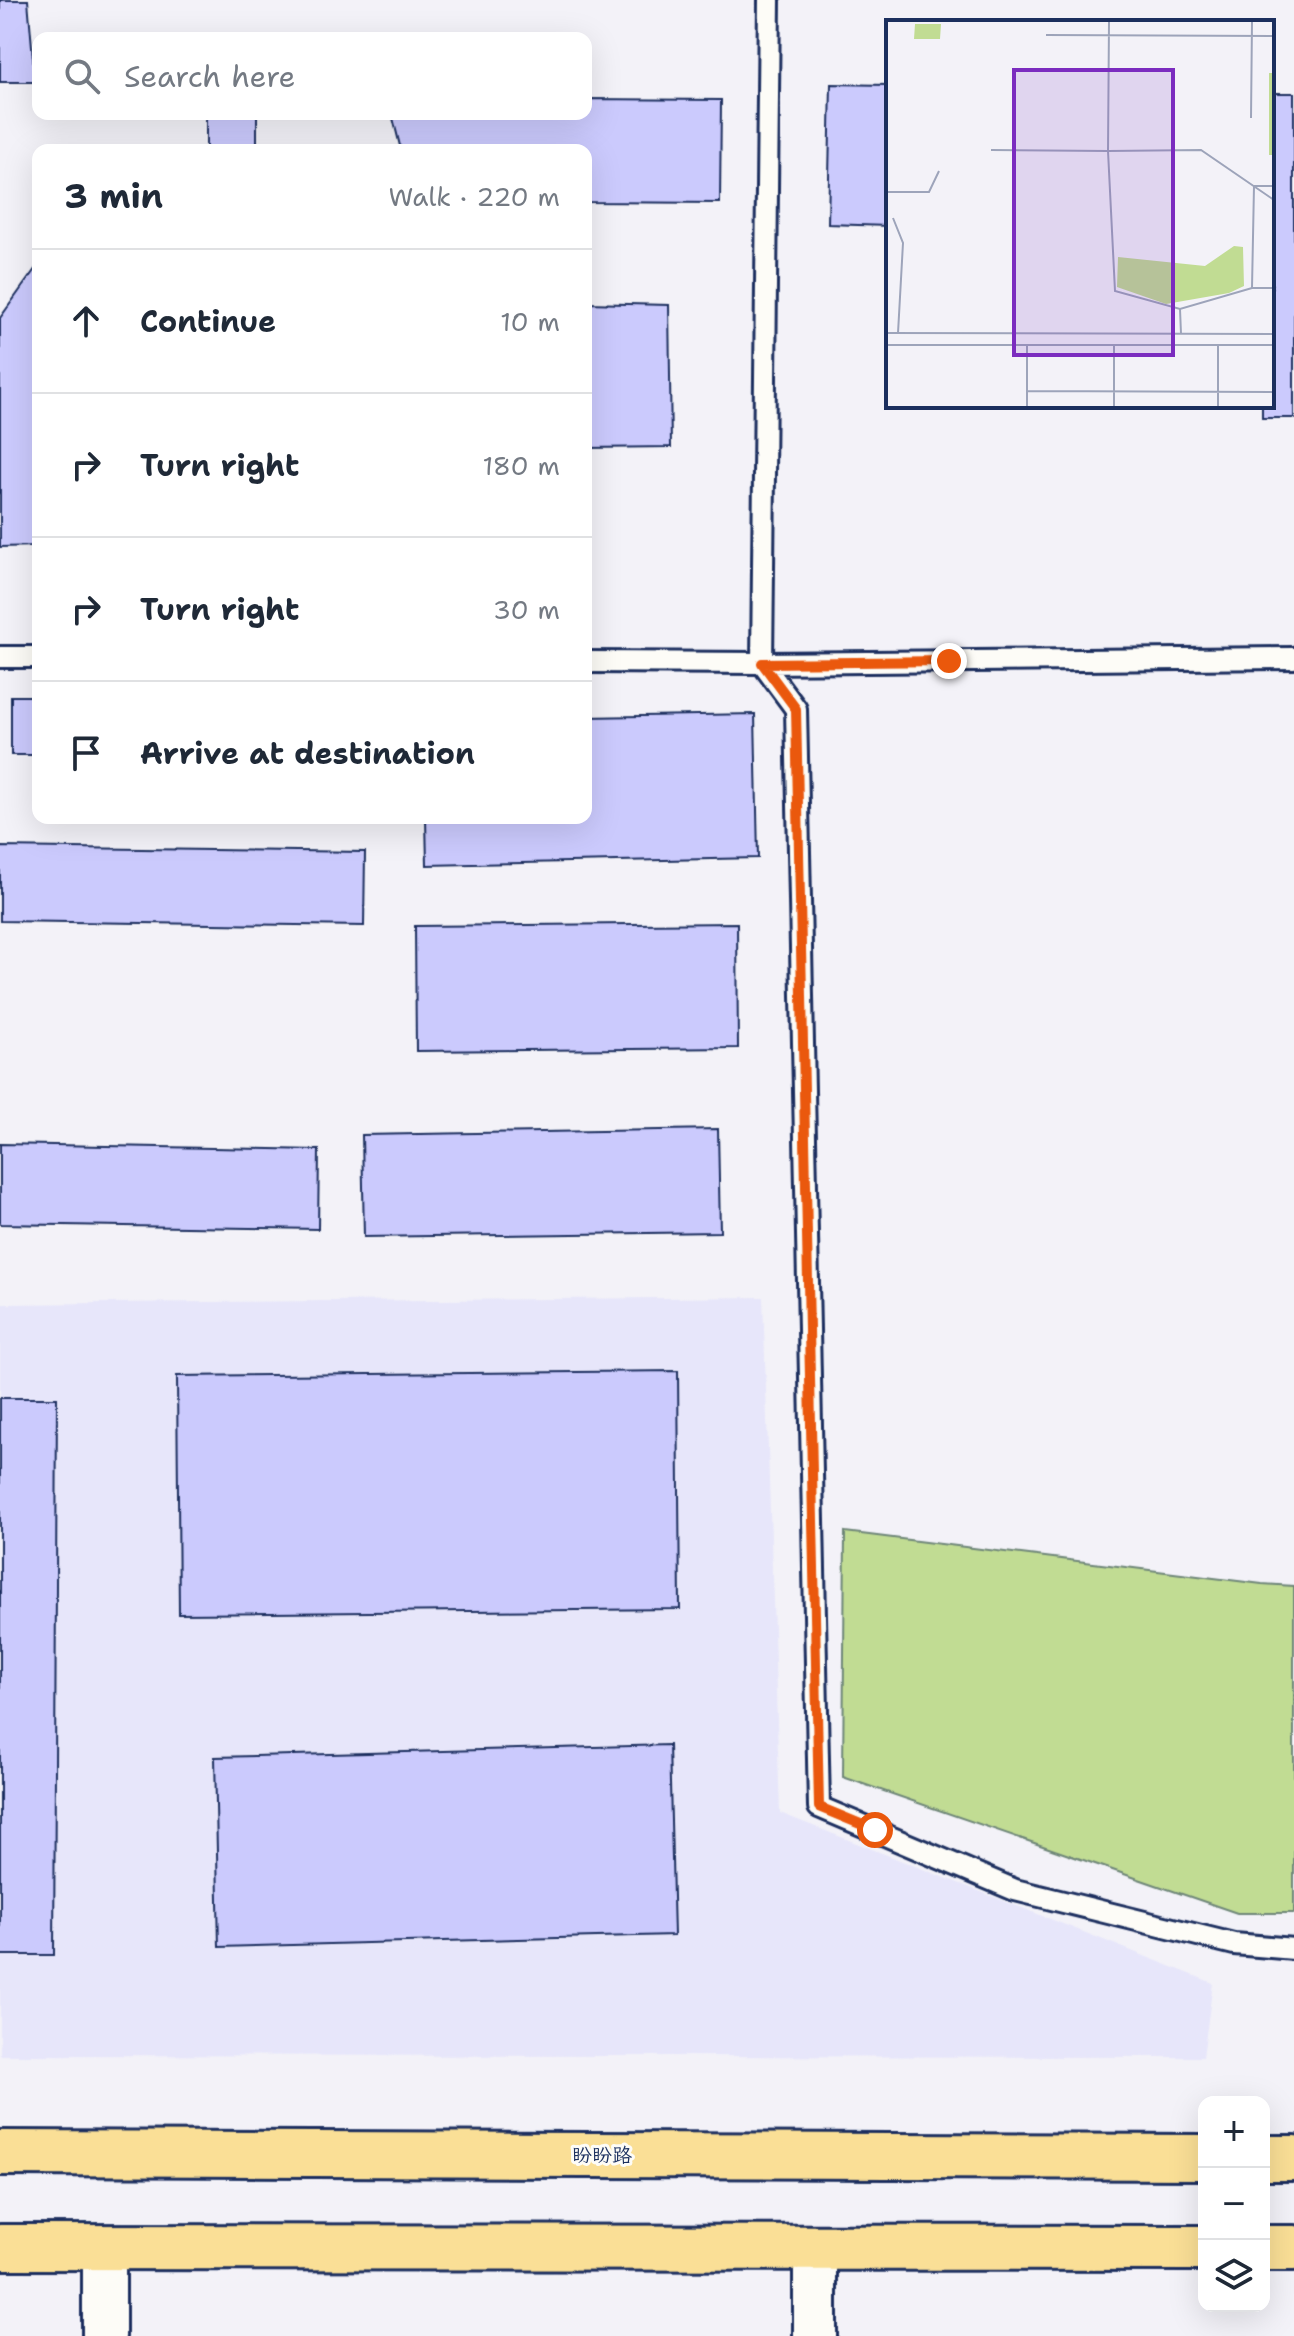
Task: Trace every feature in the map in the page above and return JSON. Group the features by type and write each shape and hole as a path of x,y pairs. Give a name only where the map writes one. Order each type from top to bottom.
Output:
{"main road":[{"name":"盼盼路","path":"0,2153 1198,2157"},
{"path":"1270,2158 1294,2158"},
{"path":"0,2247 1198,2248"},
{"path":"1270,2248 1294,2248"}],"street":[{"path":"104,2247 104,2336"},
{"path":"815,2248 815,2336"}],"lane":[{"path":"769,0 762,663 796,709 819,1807 1015,1890 1234,1944 1294,1949"},
{"path":"0,657 32,657"},
{"path":"592,662 1294,658"}],"shaded area":[{"path":"763,1297 780,1813 1213,1983 1203,2057 0,2055 0,1304"}],"green space":[{"path":"845,1532 1294,1586 1294,1913 1237,1913 843,1777"}],"building":[{"path":"0,0 28,0 32,82 0,82"},
{"path":"831,84 886,85 886,226 828,224"},
{"path":"1274,93 1294,93 1294,418 1262,418 1262,408 1274,408"},
{"path":"592,99 721,100 720,203 592,202 592,144 400,144 394,120 592,120"},
{"path":"206,120 257,120 257,144 206,144"},
{"path":"32,273 32,546 0,547 0,318"},
{"path":"592,303 669,305 671,447 592,448"},
{"path":"11,696 32,696 32,755 11,755"},
{"path":"755,714 758,858 427,865 426,824 592,824 592,717"},
{"path":"0,847 365,852 364,926 0,921"},
{"path":"737,923 738,1048 416,1051 415,926"},
{"path":"718,1129 720,1232 364,1237 362,1135"},
{"path":"0,1144 319,1150 318,1229 0,1224"},
{"path":"678,1371 680,1609 179,1614 177,1376"},
{"path":"0,1398 57,1398 54,1955 0,1955"},
{"path":"669,1745 674,1935 219,1947 215,1757"}],"route":[{"path":"875,1830 819,1807 796,709 762,663 949,661"}]}
